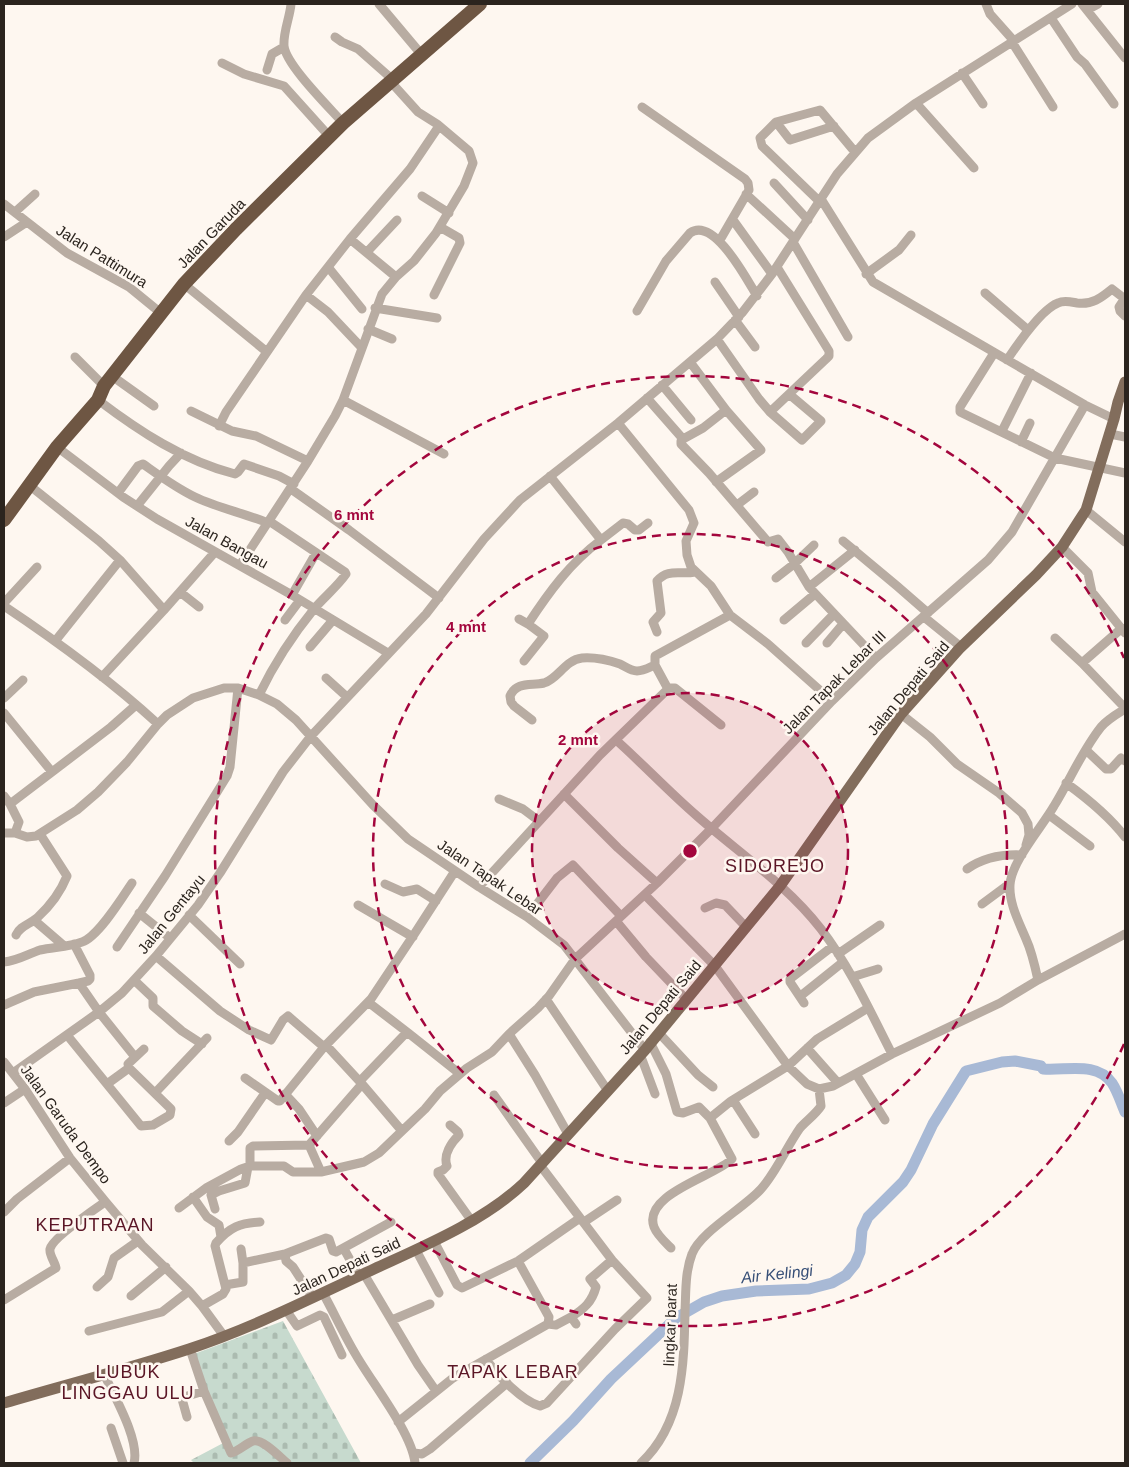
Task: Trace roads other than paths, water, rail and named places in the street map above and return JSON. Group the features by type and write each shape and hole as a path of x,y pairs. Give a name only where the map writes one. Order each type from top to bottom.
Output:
{"highway":[{"name":"Jalan Garuda","path":"4,520 57,446 98,400 108,381 184,284 329,136 480,4"}],"main road":[{"name":"Jalan Depati Said","path":"4,1403 190,1349 224,1336 286,1310 416,1250 511,1196 645,1049 780,886 901,714 962,647 1062,547 1086,510 1125,382"}],"street":[{"path":"292,4 284,47 298,72 343,123"},
{"path":"379,4 421,54"},
{"path":"986,4 990,14 1013,42 1053,107"},
{"name":"Jalan Gentayu","path":"13,1073 99,1012 122,992 156,956 220,873 283,772 311,736 438,598 484,539 520,500 618,423 717,339 737,319 775,271 838,174 873,133 962,73 1072,4"},
{"path":"1098,4 1085,7 1125,58"},
{"path":"1051,18 1077,57 1085,64 1114,104"},
{"path":"240,565 335,416 343,400 375,308 382,294 396,277 414,261 440,227 472,170 473,159 469,151 439,126 418,112 391,80 358,49 335,37"},
{"path":"267,70 272,54 284,47"},
{"path":"222,63 244,74 284,86 329,136"},
{"path":"962,73 983,104"},
{"path":"916,103 974,168"},
{"path":"642,107 745,179 748,186 746,194 720,240"},
{"path":"855,152 820,110 776,122 759,140 821,200 866,274 878,286 1085,406 1114,419"},
{"path":"776,122 790,140 834,126"},
{"path":"219,426 226,412 306,295 350,239 410,170 439,126"},
{"path":"774,182 808,220"},
{"path":"15,212 35,194"},
{"path":"746,194 794,241 848,337"},
{"path":"422,196 449,213"},
{"name":"Jalan Pattimura","path":"4,204 67,253 129,287 162,314"},
{"path":"367,252 397,220"},
{"path":"733,220 775,271 829,351 829,356 770,412"},
{"path":"4,237 28,222"},
{"path":"434,295 460,243 459,238 440,227"},
{"path":"637,311 666,262 692,231 698,229 720,240 757,296"},
{"path":"866,274 899,250 911,235"},
{"path":"350,239 396,277"},
{"path":"328,267 362,309"},
{"path":"715,282 755,347"},
{"path":"184,284 267,352"},
{"path":"1007,360 1028,330 1054,305 1060,302 1082,303 1101,299 1112,289 1125,298 1120,305 1120,310 1125,316"},
{"path":"985,293 1028,330"},
{"path":"306,295 328,312 362,348"},
{"path":"375,308 437,318"},
{"path":"368,329 392,339"},
{"path":"717,339 759,399 800,440 805,438 821,421 789,394"},
{"path":"994,353 959,409 960,412 1055,458 1125,473"},
{"path":"75,357 108,381 154,406"},
{"path":"690,362 726,410 761,450 716,482"},
{"path":"1002,431 1031,373"},
{"path":"662,385 691,420"},
{"path":"647,398 683,439"},
{"path":"98,400 137,429 204,464 237,474 244,464 279,476 438,598"},
{"path":"343,400 444,454"},
{"name":"Jalan Tapak Lebar III","path":"249,1167 284,1166 293,1172 321,1172 364,1162 380,1153 440,1090 492,1052 546,999 575,959 645,895 712,828 832,701 876,658 988,560 1012,532 1085,406"},
{"path":"191,410 219,426 237,433 256,436 308,461"},
{"path":"726,410 703,428 683,439 680,442 682,446 738,505 768,542 778,539 812,590 876,658"},
{"path":"618,423 689,510 694,523 687,537 686,549 688,560 695,572 711,586 730,615 768,644 832,701"},
{"path":"1021,442 1030,424"},
{"path":"1110,434 1125,437"},
{"name":"Jalan Bangau","path":"57,446 137,506 388,653"},
{"path":"137,506 182,453"},
{"path":"118,493 140,464 142,464 197,498 269,522 346,574 314,609 274,664 259,695"},
{"path":"550,476 600,540"},
{"path":"29,485 100,541 120,560 164,610"},
{"path":"738,505 754,492"},
{"path":"1086,510 1125,542"},
{"path":"528,624 563,574 600,540 623,523 628,524 635,530 639,530 648,523"},
{"path":"843,541 897,586 962,647"},
{"path":"776,578 814,545"},
{"path":"1062,547 1088,573 1092,592 1124,630 1082,663"},
{"path":"784,620 812,590 855,550"},
{"path":"102,677 215,552"},
{"path":"285,620 316,553"},
{"path":"56,640 120,560"},
{"path":"37,567 4,605 56,640 158,724"},
{"path":"656,632 653,622 661,613 657,581 669,572 695,572"},
{"path":"180,592 199,608"},
{"path":"806,643 834,614"},
{"path":"668,689 655,665 655,656 730,615"},
{"path":"519,619 544,636 524,661"},
{"path":"310,647 333,620"},
{"path":"827,642 843,624"},
{"path":"1038,980 1029,946 1017,920 1010,885 1014,870 1102,726 1125,709 1082,663 1055,638"},
{"path":"532,720 511,702 510,696 512,691 519,686 543,683 576,660 583,658 611,662 633,671 655,665"},
{"path":"326,678 347,697"},
{"path":"4,698 23,680"},
{"path":"4,833 15,833 27,837 40,834 86,803 127,762 167,715 193,698 207,692 224,688 238,688 230,767 227,776 165,876 117,947"},
{"name":"Jalan Tapak Lebar","path":"238,688 259,695 285,710 373,805 408,839 527,917 564,945 645,1049"},
{"path":"479,887 600,755 668,689 674,688 721,725"},
{"path":"15,833 19,823 7,800 52,772 111,727 136,705"},
{"path":"4,713 52,772"},
{"path":"901,714 930,737 957,764 1007,799 1022,813 1028,824 1029,835 1023,853"},
{"path":"616,740 698,817 780,886 803,908 838,954 892,1054"},
{"path":"1086,750 1106,769 1111,769 1121,758 1125,761"},
{"path":"1066,783 1087,798 1115,824 1125,837"},
{"path":"564,794 618,848 657,883"},
{"path":"499,799 523,809 539,821"},
{"path":"1049,815 1090,846"},
{"path":"16,936 22,928 34,920 50,904 67,876 40,834"},
{"path":"967,869 984,860 1023,853"},
{"path":"527,917 557,878 572,865 619,919 646,957 687,1000"},
{"path":"245,1078 279,1102 325,1046 368,1002 413,937 455,871"},
{"path":"4,962 12,961 30,953 85,941 92,936 132,884"},
{"path":"385,884 403,892 417,889 436,901"},
{"path":"982,904 1010,885"},
{"path":"645,895 715,966 788,1066 807,1084 819,1090 838,1083 892,1054 1000,1003 1038,980 1125,934"},
{"path":"705,908 716,903 725,906 746,927"},
{"path":"358,905 413,937"},
{"path":"139,913 170,938"},
{"path":"189,915 240,964"},
{"path":"34,920 64,945"},
{"path":"838,954 803,998 790,982 790,979 838,954 880,925"},
{"path":"4,1005 34,992 88,981 90,976 74,944"},
{"path":"156,956 220,1011 249,1030 271,1040 283,1020 288,1016 325,1046 361,1082 402,1131"},
{"path":"852,977 878,969"},
{"path":"134,980 153,998 153,1006 182,1031 204,1041 155,1093"},
{"path":"79,983 99,1012 135,1057"},
{"path":"546,999 608,1091"},
{"path":"368,1002 460,1074"},
{"path":"710,1118 733,1100 788,1066 817,1039 868,1008"},
{"path":"208,1191 245,1183 249,1167 250,1148 253,1146 309,1145 361,1082 407,1032"},
{"path":"659,1032 698,1075 713,1087"},
{"path":"509,1034 535,1075 568,1134"},
{"path":"67,1035 141,1126 144,1127 152,1126 170,1115 172,1111 127,1065 144,1049"},
{"path":"807,1048 838,1083"},
{"path":"645,1049 655,1094"},
{"path":"645,1049 666,1074 677,1112 683,1113 699,1107 710,1118 732,1159 662,1200 655,1212 653,1225 658,1234 671,1248"},
{"name":"Jalan Garuda Dempo","path":"4,1062 25,1089 70,1158 105,1202 138,1241 189,1291 224,1336"},
{"path":"107,1084 129,1068"},
{"path":"856,1074 885,1120"},
{"path":"4,1103 25,1089"},
{"name":"lingkar barat","path":"641,1463 652,1452 664,1433 678,1399 683,1370 686,1273 692,1252 706,1236 749,1201 768,1181 799,1130 819,1109 821,1102 819,1090"},
{"path":"229,1141 238,1132 265,1093"},
{"path":"285,1094 299,1109 317,1136"},
{"path":"486,1359 508,1383 535,1405 543,1406 562,1388 628,1315 646,1301 646,1296 612,1260 582,1220 494,1096"},
{"path":"733,1100 754,1134"},
{"path":"450,1125 459,1135 451,1143 446,1160 447,1166 438,1174 471,1220"},
{"path":"309,1145 321,1172"},
{"path":"4,1212 25,1192 70,1158"},
{"path":"179,1208 193,1197 208,1191 249,1167"},
{"path":"208,1191 215,1209"},
{"path":"193,1197 207,1217 219,1225 221,1237"},
{"path":"434,1241 460,1288 473,1284 518,1261 617,1200"},
{"path":"4,1300 56,1268 50,1252 51,1246 77,1221 105,1202"},
{"path":"202,1306 223,1294 226,1289 215,1246 221,1237 242,1223 260,1222"},
{"path":"243,1264 285,1254 326,1238 329,1239 335,1252 344,1249 391,1222"},
{"path":"97,1287 108,1277 114,1258 138,1241"},
{"path":"225,1286 243,1282 241,1249"},
{"path":"344,1249 392,1320 418,1365 436,1391"},
{"path":"416,1250 438,1293"},
{"path":"285,1254 286,1261 318,1295 398,1422 414,1453 415,1463"},
{"path":"398,1422 453,1378 548,1324 574,1320 590,1301 596,1287 590,1279 612,1260"},
{"path":"518,1261 549,1318 548,1324"},
{"path":"131,1296 166,1268"},
{"path":"89,1331 162,1312 189,1291"},
{"path":"392,1320 430,1304"},
{"path":"286,1310 297,1326 320,1315 324,1317 342,1355"},
{"path":"190,1349 204,1391 231,1453 254,1441 260,1441 287,1463"},
{"path":"104,1374 131,1433 135,1455 134,1463"},
{"path":"414,1453 422,1454 430,1449 508,1383"},
{"path":"188,1417 182,1399 204,1391"},
{"path":"111,1428 123,1463"}],"waterway":[{"name":"Air Kelingi","path":"530,1463 573,1421 611,1379 676,1318 704,1302 722,1296 756,1291 809,1289 832,1283 846,1275 855,1264 860,1252 862,1230 868,1217 903,1182 911,1170 933,1124 966,1071 1002,1062 1015,1061 1041,1066 1043,1069 1090,1069 1106,1076 1112,1083 1125,1112"}],"district":[{"name":"SIDOREJO","path":"775,866"},
{"name":"KEPUTRAAN","path":"95,1225"},
{"name":"TAPAK LEBAR","path":"513,1372"},
{"name":"LUBUK LINGGAU ULU","path":"128,1382"}]}
